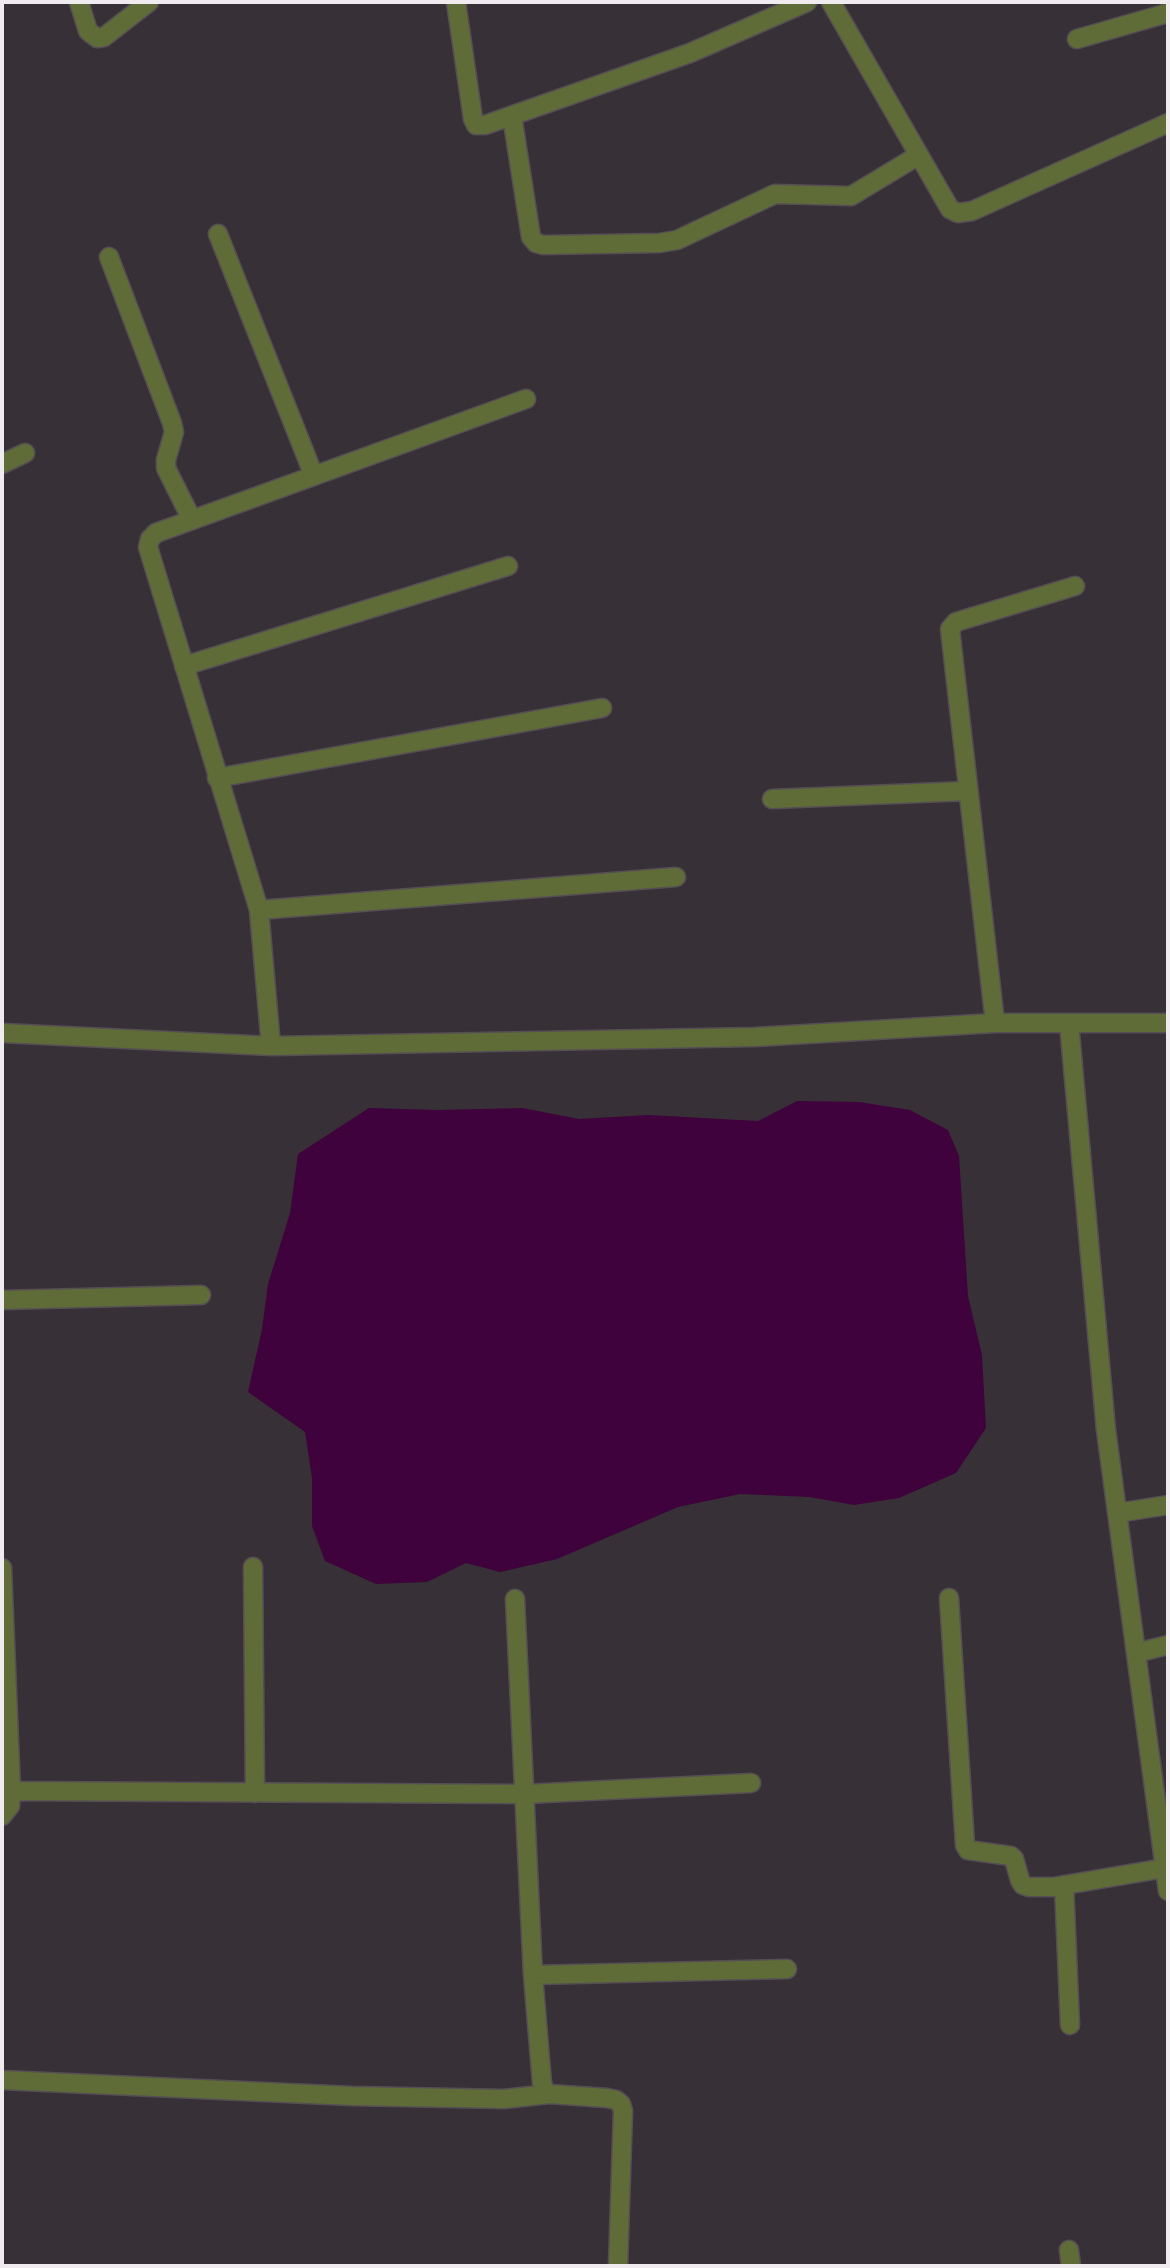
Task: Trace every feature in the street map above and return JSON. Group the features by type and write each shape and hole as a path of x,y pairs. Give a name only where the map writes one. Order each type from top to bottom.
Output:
{"street":[{"path":"79,2 89,31 97,38 104,37 149,2"},
{"path":"456,2 476,125 485,125 512,116 690,53 807,2"},
{"path":"831,2 950,209 958,213 972,211 1168,123"},
{"path":"1077,39 1168,13"},
{"path":"512,116 531,237 536,243 544,245 659,243 677,240 775,194 850,196 919,155"},
{"path":"218,233 314,476"},
{"path":"108,257 172,423 174,432 166,468 192,520"},
{"path":"271,1046 259,910 148,547 150,539 156,533 526,399"},
{"path":"2,464 25,453"},
{"path":"184,666 508,566"},
{"path":"995,1023 950,629 957,622 1075,586"},
{"path":"217,778 602,708"},
{"path":"772,799 968,791"},
{"path":"259,910 676,877"},
{"path":"2,1033 271,1046 755,1037 995,1023 1168,1023"},
{"path":"1069,1023 1106,1430 1136,1653 1163,1807 1168,1891"},
{"path":"2,1300 201,1295"},
{"path":"1117,1513 1168,1505"},
{"path":"253,1567 255,1793"},
{"path":"2,1568 11,1791 10,1806 2,1815"},
{"path":"949,1598 965,1845 968,1850 1011,1856 1023,1885 1053,1887 1165,1868"},
{"path":"515,1599 533,1975 542,2084 545,2092 549,2094"},
{"path":"1136,1653 1168,1645"},
{"path":"11,1791 525,1794 751,1783"},
{"path":"1064,1885 1070,2025"},
{"path":"533,1975 787,1969"},
{"path":"2,2080 352,2096 504,2099 549,2094 615,2100 621,2104 623,2111 618,2266"}],"shaded area":[{"path":"797,1101 859,1102 910,1110 948,1130 959,1156 968,1296 982,1355 986,1428 956,1473 899,1498 854,1505 809,1497 740,1494 678,1507 557,1559 500,1572 466,1563 427,1582 376,1584 325,1561 312,1526 312,1478 305,1432 248,1392 262,1329 268,1284 290,1213 298,1154 369,1108 522,1108 579,1119 648,1115 758,1121"}]}
